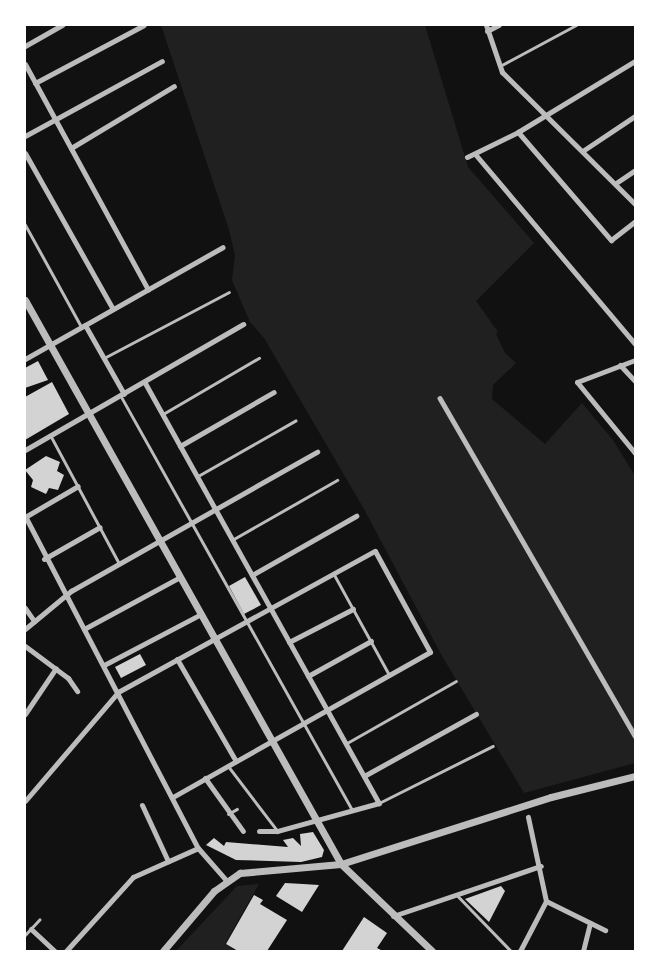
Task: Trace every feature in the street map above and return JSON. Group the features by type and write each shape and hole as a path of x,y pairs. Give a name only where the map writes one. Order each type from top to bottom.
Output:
{"street":[{"path":"25,46 62,25"},
{"path":"35,83 144,25"},
{"path":"486,25 499,67 584,150 635,204"},
{"path":"487,31 499,25"},
{"path":"25,136 162,61"},
{"path":"467,157 518,132 635,61"},
{"path":"25,64 148,290"},
{"path":"71,148 174,86"},
{"path":"584,150 635,116"},
{"path":"518,132 611,240 635,220"},
{"path":"25,153 113,309"},
{"path":"475,154 635,344"},
{"path":"616,183 635,170"},
{"path":"25,359 223,247"},
{"path":"25,300 340,864 392,916 432,951"},
{"path":"25,450 123,396 243,324"},
{"path":"84,326 104,358 123,396"},
{"path":"635,360 577,382 635,453"},
{"path":"620,365 635,381"},
{"path":"145,383 379,803 277,831 259,831"},
{"path":"180,446 274,392"},
{"path":"440,398 635,736"},
{"path":"25,628 66,598 119,564 317,452"},
{"path":"78,486 25,516 44,559 104,665 198,848 226,880"},
{"path":"252,575 356,516"},
{"path":"44,559 100,527"},
{"path":"25,801 118,692 375,551 430,652 173,797"},
{"path":"84,629 180,577"},
{"path":"25,608 34,621"},
{"path":"289,642 353,609"},
{"path":"104,665 201,614"},
{"path":"308,676 371,641"},
{"path":"25,646 56,668 77,692"},
{"path":"177,660 236,761"},
{"path":"25,714 56,668"},
{"path":"364,776 476,714"},
{"path":"163,951 226,880 254,870 299,871 340,864 551,797 635,776"},
{"path":"205,778 228,814 243,831"},
{"path":"142,805 168,860"},
{"path":"520,951 546,901 541,866 528,816"},
{"path":"66,951 121,886 168,860 198,848"},
{"path":"392,916 541,866"},
{"path":"546,901 605,930"},
{"path":"583,951 590,923"},
{"path":"31,929 55,951"}],"lane":[{"path":"499,67 576,25"},
{"path":"25,224 84,326"},
{"path":"104,358 229,292"},
{"path":"163,414 258,358"},
{"path":"123,396 352,810"},
{"path":"197,476 295,421"},
{"path":"51,436 119,564"},
{"path":"232,540 337,480"},
{"path":"334,573 389,676"},
{"path":"346,744 456,681"},
{"path":"379,803 493,746"},
{"path":"228,766 277,831"},
{"path":"228,814 237,810"},
{"path":"457,895 511,951"},
{"path":"25,935 39,920"}],"shaded area":[{"path":"161,25 425,25 468,167 534,243 476,301 498,332 496,334 505,353 516,363 493,385 492,399 545,444 582,403 613,440 635,476 635,763 524,793 442,656 364,509 264,338 250,322 232,280 235,255 229,230"},
{"path":"259,884 225,944 236,951 176,951 237,886"}],"building":[{"path":"38,361 48,380 25,388 25,368"},
{"path":"52,382 69,414 25,440 25,397"},
{"path":"46,456 60,462 57,471 64,475 58,490 49,488 46,494 31,487 33,480 25,470"},
{"path":"245,577 261,605 244,614 229,586"},
{"path":"140,654 146,665 121,678 115,667"},
{"path":"313,832 324,850 322,857 301,862 236,860 206,845 214,838 224,846 226,842 288,847 283,840 293,838 301,846 300,834"},
{"path":"285,883 319,885 302,912 276,896"},
{"path":"501,886 505,891 489,922 465,899"},
{"path":"254,895 263,900 260,904 287,920 267,951 238,951 226,944"},
{"path":"364,917 387,933 377,948 383,951 342,951"}]}
